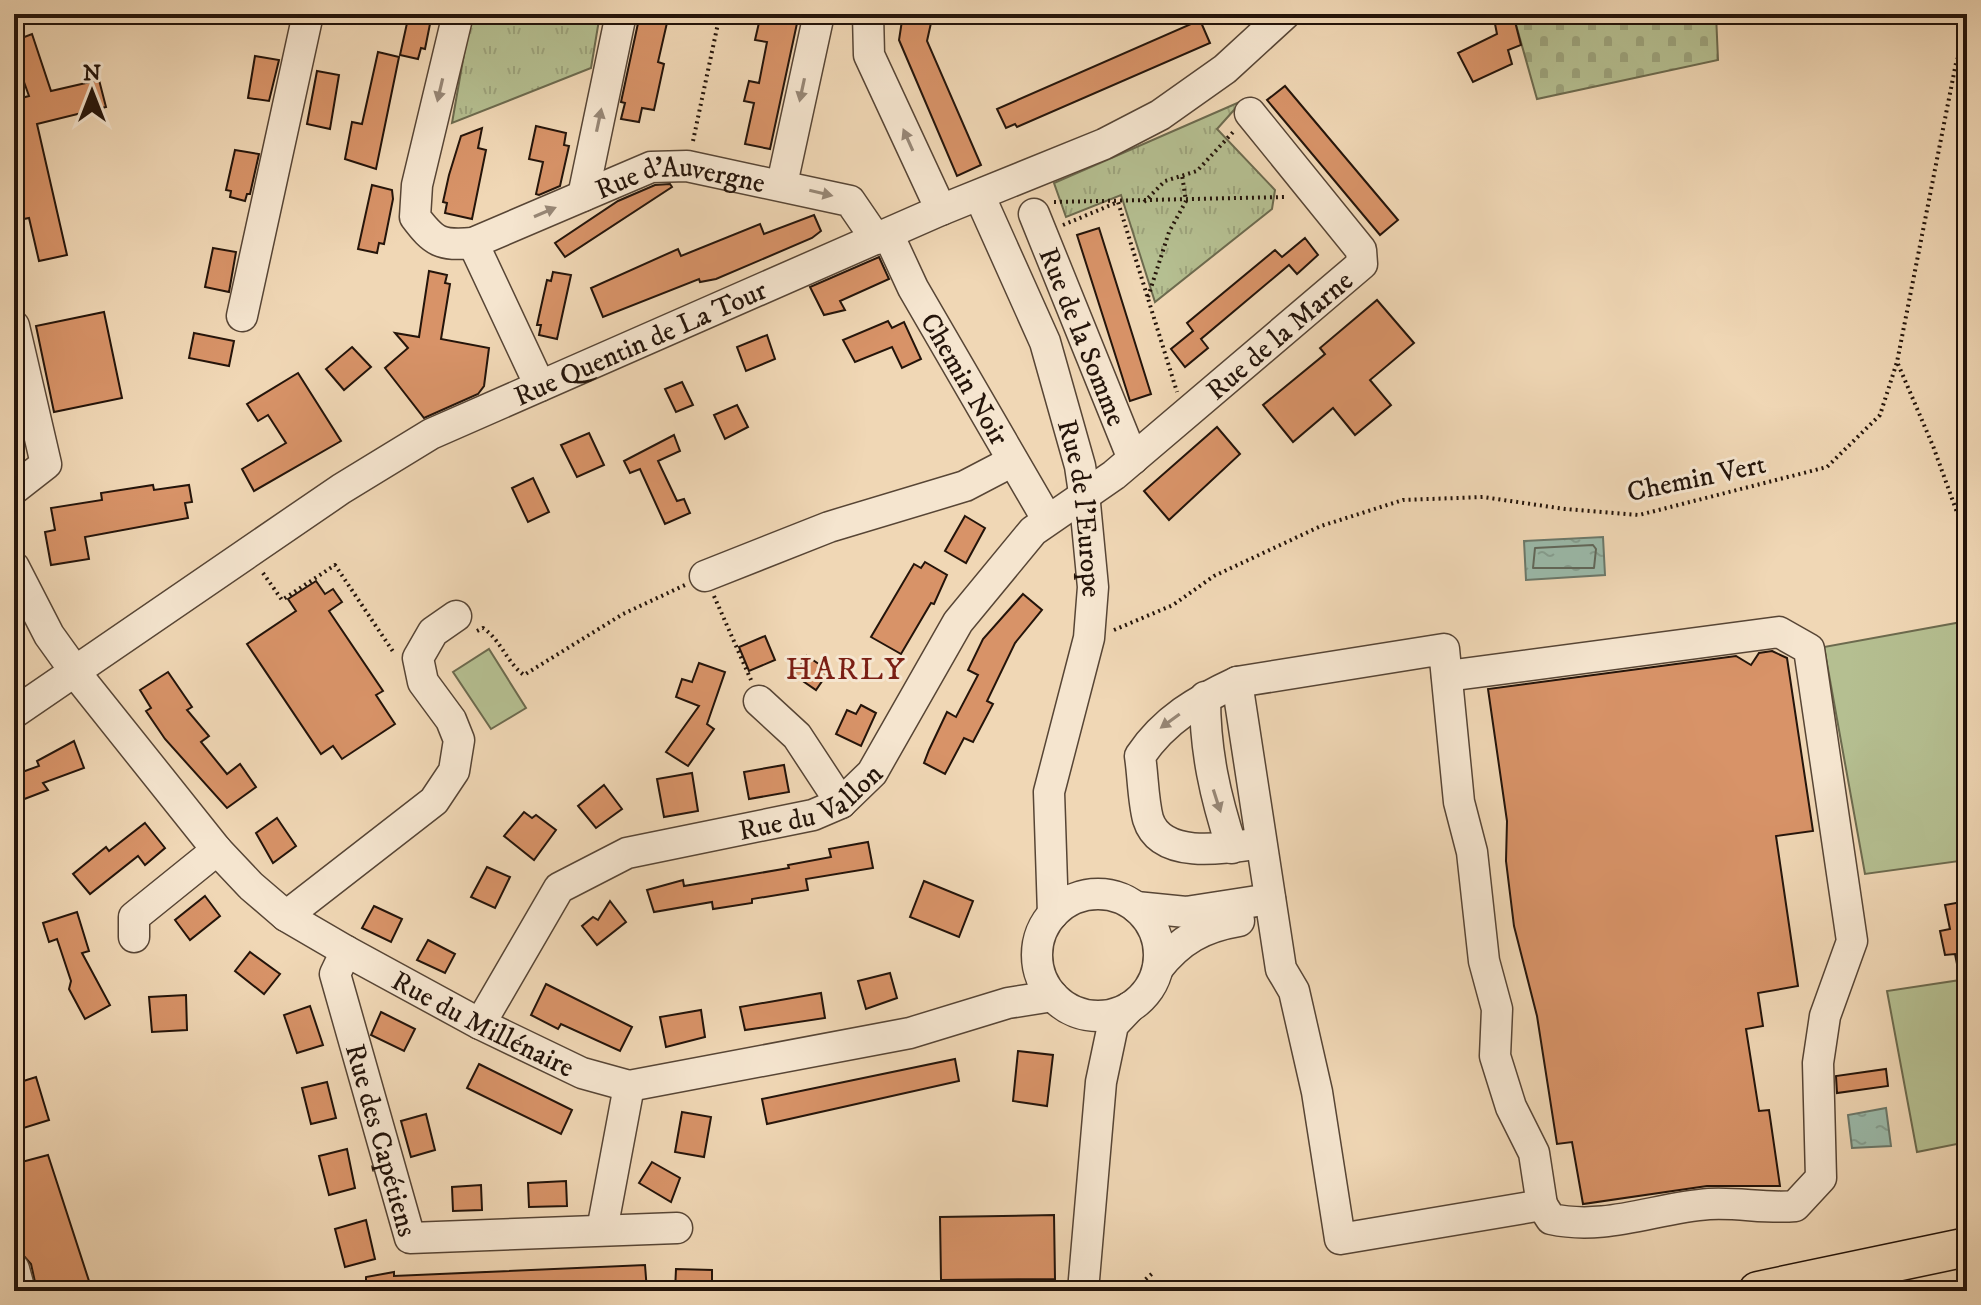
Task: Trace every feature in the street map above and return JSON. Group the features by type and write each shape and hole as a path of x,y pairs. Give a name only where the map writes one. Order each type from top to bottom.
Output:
{"main road":[{"path":"1758,1291 1967,1247"}],"street":[{"path":"242,316 308,14"},
{"path":"458,14 417,185 415,217 432,239 453,245 473,243 540,386"},
{"path":"583,196 621,14"},
{"path":"782,184 819,14"},
{"path":"868,14 869,55 941,210"},
{"name":"Rue Quentin de La Tour","path":"14,713 248,552 431,434 941,210 980,197 1160,115 1225,69 1285,14"},
{"name":"Rue de la Marne","path":"1084,493 1133,459 1362,264 1361,250 1250,113"},
{"name":"Rue d'Auvergne","path":"473,243 651,167 687,166 850,201 882,236"},
{"name":"Rue de l'Europe","path":"980,197 1045,342 1084,493 1093,587 1089,638 1049,792 1053,914"},
{"name":"Rue de la Somme","path":"1038,224 1133,459"},
{"name":"Chemin Noir","path":"882,236 1047,519"},
{"path":"14,326 46,464 14,489"},
{"path":"705,576 873,511 965,486 1011,462"},
{"name":"Rue du Vallon","path":"480,1024 559,888 627,853 813,815 841,803 872,773 958,622 1011,554 1047,519 1084,493"},
{"name":"Rue du Millénaire","path":"14,567 49,635 76,672 217,850 286,916 480,1024 582,1073 629,1086 910,1033 1008,1003 1053,996"},
{"path":"286,916 434,801 454,771 459,740 451,720 423,682 419,668 425,642 433,632 463,626"},
{"path":"1247,845 1182,847 1157,836 1148,819 1140,756 1157,731 1205,697 1237,682 1444,649 1459,802 1472,852 1484,961 1497,1009 1495,1056 1511,1107 1534,1153 1542,1205 1551,1219 1580,1225 1711,1203 1766,1209 1795,1206 1821,1178 1818,1063 1825,1016 1852,941 1809,649 1779,632 1447,676"},
{"path":"1237,682 1247,845"},
{"path":"1205,697 1205,738 1212,786 1247,845 1272,907 1281,969 1294,991 1317,1092 1340,1239 1542,1205"},
{"path":"759,701 797,736 841,803"},
{"name":"Rue de l'Europe","path":"1049,831 1073,875 1094,894"},
{"path":"134,937 134,917 217,850"},
{"path":"1008,1003 1037,951 1044,927 1053,914 1079,897 1109,895 1136,907 1186,912 1272,907"},
{"path":"1136,907 1156,934 1158,968"},
{"path":"1083,1291 1101,1082 1113,1025 1142,997 1173,948 1203,928 1272,907"},
{"name":"Rue des Capétiens","path":"346,951 335,974 410,1238 677,1228"},
{"path":"1037,951 1043,982 1053,996 1081,1013 1098,1016 1130,1007"},
{"path":"1081,1013 1096,1052 1101,1082"},
{"path":"602,1230 629,1086"},
{"path":"14,1269 20,1291"}],"path":[{"path":"687,166 720,14"},
{"name":"Chemin Vert","path":"1089,638 1173,605 1214,576 1321,526 1403,500 1483,497 1639,515 1827,467 1880,415 1897,362 1956,63 1967,33"},
{"path":"1144,202 1154,189 1197,171 1250,113"},
{"path":"1148,297 1169,232 1186,201 1182,175"},
{"path":"1038,224 1055,202 1320,196"},
{"path":"1118,202 1183,414"},
{"path":"1038,224 1118,202"},
{"path":"1897,362 1933,446 1967,540"},
{"path":"248,552 282,600 335,565 408,676 419,668"},
{"path":"463,626 483,628 491,634 513,667 524,675 623,614 705,576 759,701"},
{"path":"1132,1291 1154,1272"}],"green space":[{"path":"471,14 600,14 591,68 452,123"},
{"path":"1513,14 1716,14 1718,60 1537,99"},
{"path":"1242,101 1217,129 1275,190 1272,209 1155,302 1121,195 1066,217 1054,183"},
{"path":"1967,621 1967,860 1865,874 1824,647"},
{"path":"489,649 526,708 491,729 453,672"},
{"path":"1967,979 1967,1142 1917,1152 1887,991"}],"water":[{"path":"1603,537 1605,575 1526,580 1524,541"},
{"path":"1886,1108 1891,1146 1852,1148 1848,1115"}],"building":[{"path":"409,14 432,14 425,49 421,48 418,59 400,55"},
{"path":"640,14 669,14 658,62 664,64 654,110 642,108 639,122 621,119 625,103 621,102"},
{"path":"761,14 799,14 770,149 745,144 754,103 744,101 749,81 759,83 767,42 755,40"},
{"path":"903,14 933,14 927,41 981,165 957,176 899,40"},
{"path":"1493,14 1513,14 1521,45 1508,50 1512,64 1473,82 1458,53 1497,34"},
{"path":"1200,20 1210,43 1017,127 1015,124 1006,128 997,109"},
{"path":"32,34 51,91 99,80 106,107 37,124 67,255 39,261 29,218 14,221 14,190 17,190 14,100 29,96 14,54 14,41"},
{"path":"378,52 399,57 376,169 345,159 352,122 362,124"},
{"path":"255,56 279,60 269,101 248,98"},
{"path":"317,71 339,75 330,129 307,124"},
{"path":"1285,86 1398,220 1380,235 1267,100"},
{"path":"536,126 566,133 564,145 569,146 560,186 539,195 536,194 543,162 529,159"},
{"path":"482,128 478,148 486,150 472,219 445,213 447,203 443,202 461,136"},
{"path":"235,150 259,154 250,194 247,194 245,201 230,197 231,191 226,190"},
{"path":"670,184 672,187 565,257 555,243 618,201 655,185"},
{"path":"372,185 392,190 393,199 384,244 379,243 377,253 358,249"},
{"path":"814,215 821,231 812,238 716,279 700,282 699,279 603,317 591,288 678,249 681,256 760,224 764,234"},
{"path":"1099,228 1151,394 1130,401 1077,235"},
{"path":"1305,238 1318,255 1297,274 1289,265 1201,339 1208,348 1185,367 1171,349 1193,331 1187,323 1275,250 1282,257"},
{"path":"213,248 236,252 229,292 205,287"},
{"path":"879,257 889,279 840,301 845,310 824,315 810,287"},
{"path":"429,271 447,275 445,283 450,284 441,339 489,348 484,386 478,394 424,418 385,368 408,348 395,333 419,337"},
{"path":"553,272 571,275 557,339 539,335 541,325 537,325 547,280 551,281"},
{"path":"1377,300 1414,343 1370,380 1391,405 1355,435 1333,408 1293,442 1263,405 1325,354 1320,348"},
{"path":"104,312 122,398 54,412 36,326"},
{"path":"888,321 892,328 904,322 921,359 902,368 892,347 855,362 843,340"},
{"path":"194,333 234,341 229,366 189,358"},
{"path":"767,335 775,359 746,371 737,347"},
{"path":"352,347 371,367 344,390 326,369"},
{"path":"298,373 341,441 254,491 242,469 286,443 268,415 258,421 247,404"},
{"path":"682,382 693,405 676,412 665,389"},
{"path":"737,405 748,427 725,439 714,415"},
{"path":"1217,427 1240,454 1169,520 1144,491"},
{"path":"589,433 604,465 577,477 561,445"},
{"path":"674,435 680,451 658,461 677,501 684,499 690,513 665,524 640,469 630,473 624,461"},
{"path":"533,478 549,512 528,522 512,488"},
{"path":"153,485 154,490 189,485 192,502 185,503 188,518 85,537 89,559 51,565 45,532 55,530 51,508 102,500 101,493"},
{"path":"965,516 985,528 966,563 945,551"},
{"path":"925,562 947,575 934,604 931,603 901,654 871,637 914,564 921,568"},
{"path":"316,581 325,594 333,589 342,602 329,611 383,691 376,695 395,724 342,759 333,746 321,754 247,644 296,611 288,599"},
{"path":"1023,594 1042,610 1015,643 987,701 993,704 973,742 964,738 945,774 924,763 929,750 947,712 956,717 978,675 968,670 983,639"},
{"path":"765,636 775,660 749,671 739,647"},
{"path":"1772,651 1787,658 1813,831 1776,836 1798,986 1758,993 1763,1026 1746,1029 1759,1111 1769,1110 1780,1186 1707,1186 1583,1204 1572,1142 1557,1144 1537,1016 1514,926 1506,861 1507,821 1488,689 1736,656 1751,665 1759,653"},
{"path":"807,656 829,671 816,690 794,675"},
{"path":"699,663 725,672 707,724 714,729 688,766 666,752 699,706 676,697 682,679 692,682"},
{"path":"168,672 192,707 187,710 209,736 201,742 227,774 240,764 256,787 227,808 165,739 146,711 151,708 140,690"},
{"path":"861,705 876,713 861,746 836,734 847,710 856,714"},
{"path":"74,741 84,768 43,783 48,790 14,803 14,775 39,766 37,761"},
{"path":"784,765 789,792 749,799 744,772"},
{"path":"692,773 698,811 664,817 657,779"},
{"path":"604,785 622,809 596,828 578,806"},
{"path":"524,812 532,818 536,815 556,830 534,860 504,836"},
{"path":"277,818 296,846 273,863 256,833"},
{"path":"145,823 165,848 145,865 138,856 90,894 73,874 106,847 109,851"},
{"path":"868,842 873,868 806,879 808,890 752,899 752,903 713,909 712,902 654,912 647,890 683,880 684,886 789,868 788,865 831,857 829,849"},
{"path":"487,867 510,877 495,908 471,897"},
{"path":"924,881 973,901 959,937 910,917"},
{"path":"205,896 220,916 190,940 175,920"},
{"path":"610,901 626,922 597,945 582,926 593,917 598,920"},
{"path":"1967,901 1967,973 1959,974 1955,954 1945,955 1940,931 1950,929 1945,905"},
{"path":"374,906 402,919 391,942 362,928"},
{"path":"77,912 89,951 82,953 110,1005 85,1019 69,989 71,981 57,939 49,942 43,923"},
{"path":"428,940 455,954 445,973 417,960"},
{"path":"250,952 280,974 264,994 235,971"},
{"path":"890,973 897,998 866,1009 858,981"},
{"path":"546,984 632,1027 620,1051 561,1024 558,1029 531,1015"},
{"path":"821,993 825,1018 745,1030 740,1007"},
{"path":"186,995 187,1030 152,1032 149,997"},
{"path":"310,1006 323,1045 297,1053 284,1015"},
{"path":"701,1010 705,1037 666,1047 660,1017"},
{"path":"381,1012 415,1029 404,1051 371,1035"},
{"path":"1018,1051 1053,1055 1047,1106 1013,1101"},
{"path":"955,1059 959,1081 767,1124 762,1099"},
{"path":"479,1064 572,1110 561,1134 467,1088"},
{"path":"1886,1069 1888,1086 1837,1093 1836,1076"},
{"path":"36,1077 49,1120 14,1131 14,1084"},
{"path":"327,1082 336,1118 311,1124 302,1088"},
{"path":"682,1112 711,1117 704,1157 675,1152"},
{"path":"426,1114 435,1150 411,1157 401,1121"},
{"path":"347,1149 355,1188 329,1195 319,1156"},
{"path":"48,1155 89,1281 37,1291 31,1264 22,1254 14,1227 14,1164"},
{"path":"652,1162 680,1178 671,1202 639,1183"},
{"path":"566,1181 567,1206 529,1207 528,1183"},
{"path":"481,1185 482,1210 453,1211 452,1187"},
{"path":"1054,1215 1055,1279 941,1280 940,1217"},
{"path":"366,1220 375,1259 345,1267 335,1229"},
{"path":"645,1265 647,1291 346,1291 346,1287 366,1281 366,1277 394,1272 394,1276"},
{"path":"676,1269 712,1270 712,1291 675,1291"}],"district":[{"name":"HARLY","path":"846,668"}]}
